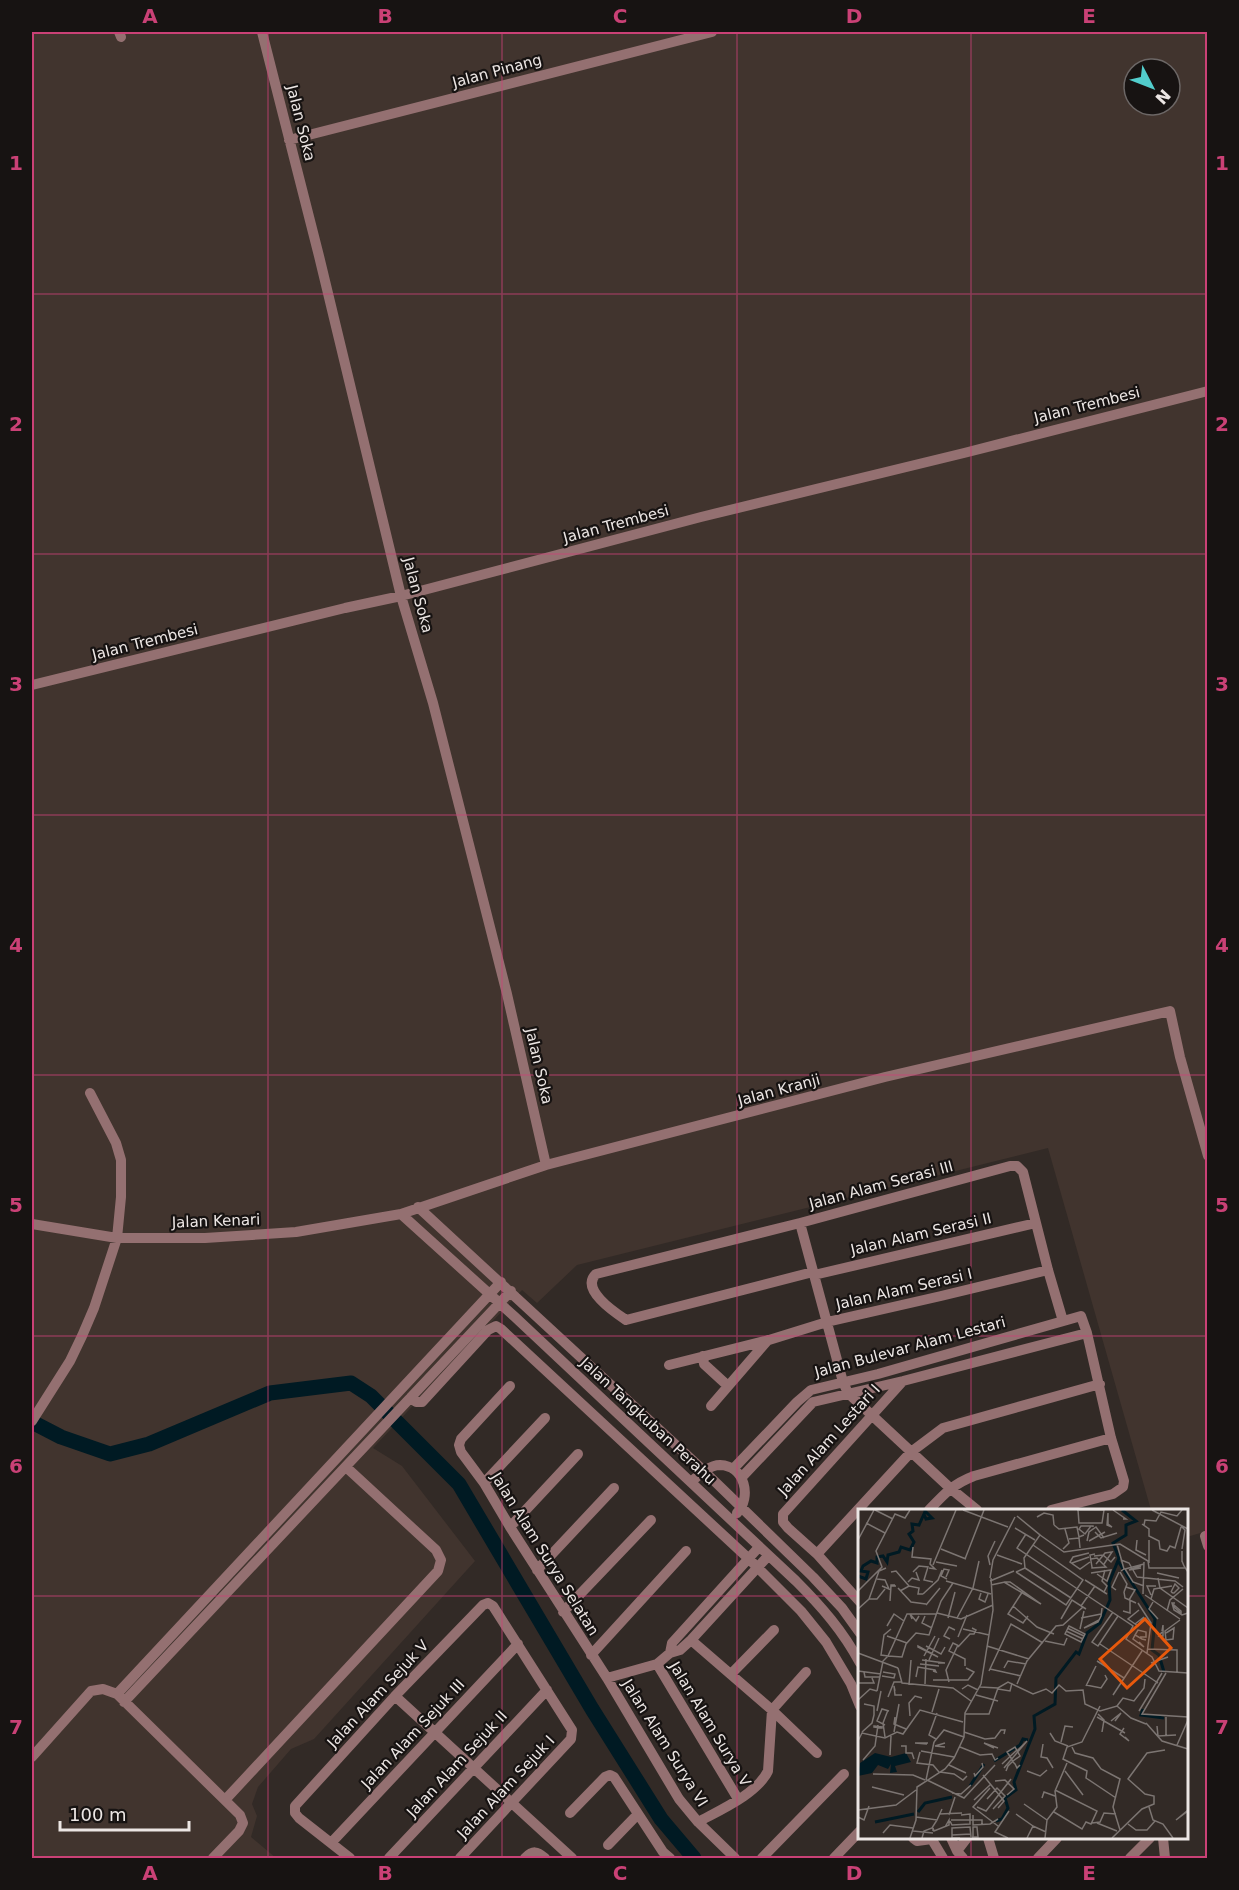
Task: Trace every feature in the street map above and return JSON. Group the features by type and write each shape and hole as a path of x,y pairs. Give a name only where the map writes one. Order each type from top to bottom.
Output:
{"street":[{"name":"Jalan Soka","path":"262,32 401,596 433,703 507,994 546,1166"},
{"name":"Jalan Pinang","path":"290,140 712,32"},
{"name":"Jalan Trembesi","path":"32,685 401,596 701,517 1208,391"},
{"name":"Jalan Kranji","path":"401,1214 546,1166 885,1077 1170,1011 1180,1057 1208,1156"},
{"path":"35,1417 70,1361 82,1336 94,1308 117,1238 121,1197 121,1160 116,1143 90,1093"},
{"name":"Jalan Alam Serasi III","path":"626,1320 593,1292 591,1284 596,1274 1017,1166 1023,1172 1063,1321"},
{"name":"Jalan Tangkuban Perahu","path":"418,1207 704,1471 813,1577 842,1608 858,1630"},
{"name":"Jalan Kenari","path":"32,1224 117,1238 206,1238 296,1232 401,1214"},
{"name":"Jalan Tangkuban Perahu","path":"401,1214 796,1581 830,1616 858,1660"},
{"path":"800,1223 843,1382 848,1393 976,1509"},
{"name":"Jalan Alam Serasi II","path":"626,1320 1036,1223"},
{"name":"Jalan Alam Serasi I","path":"669,1365 769,1340 827,1322 1048,1270"},
{"path":"121,1698 501,1282"},
{"path":"121,1698 346,1467 511,1291"},
{"name":"Jalan Bulevar Alam Lestari","path":"736,1466 811,1390 1081,1317 1087,1333 813,1402 745,1475"},
{"path":"408,1401 422,1402 488,1330 496,1326 501,1329 749,1558 801,1611 855,1683"},
{"path":"1055,1509 1113,1494 1123,1487 1124,1481 1111,1438 1087,1333"},
{"path":"711,1406 769,1340"},
{"path":"702,1356 704,1364 728,1386"},
{"path":"574,1373 574,1395"},
{"name":"Jalan Alam Lestari I","path":"817,1554 783,1522 783,1514 903,1381"},
{"path":"858,1509 911,1452 943,1428 1100,1384"},
{"name":"Jalan Alam Surya Selatan","path":"510,1386 461,1439 459,1445 461,1452 484,1483 563,1612 607,1678"},
{"path":"574,1395 594,1391"},
{"path":"484,1483 545,1418"},
{"path":"930,1509 950,1488 961,1481 1111,1438"},
{"path":"510,1527 578,1454"},
{"path":"691,1482 704,1471 717,1465 736,1466 745,1475 745,1502 730,1519"},
{"path":"225,1800 438,1571 441,1560 436,1550 346,1467"},
{"path":"537,1570 614,1488"},
{"path":"857,1594 817,1554 858,1510"},
{"path":"563,1612 651,1520"},
{"path":"670,1653 672,1642 759,1547"},
{"path":"591,1655 686,1551"},
{"path":"607,1678 657,1664 670,1653 680,1650 692,1640 768,1556"},
{"path":"722,1588 730,1596"},
{"name":"Jalan Alam Sejuk V","path":"331,1843 299,1818 294,1809 395,1696 483,1605 488,1603 493,1606 518,1644"},
{"path":"731,1674 774,1630"},
{"path":"692,1640 817,1753"},
{"path":"518,1644 547,1690"},
{"name":"Jalan Alam Sejuk III","path":"331,1843 518,1644"},
{"name":"Jalan Alam Surya V","path":"657,1664 738,1799"},
{"path":"698,1822 738,1799 756,1787 764,1778 768,1771 772,1710 806,1672"},
{"name":"Jalan Alam Surya VI","path":"607,1678 679,1798 698,1822 735,1858"},
{"path":"32,1757 91,1691 103,1689 121,1698 240,1815 243,1823 239,1831 213,1858"},
{"name":"Jalan Alam Sejuk I","path":"460,1858 571,1739 572,1730 547,1690"},
{"name":"Jalan Alam Sejuk II","path":"389,1858 547,1690"},
{"path":"395,1696 572,1858"},
{"path":"762,1858 844,1774"},
{"path":"570,1813 605,1777 610,1775 614,1777 663,1856"},
{"path":"608,1845 638,1815"},
{"path":"834,1858 858,1833"},
{"path":"932,1839 943,1858"},
{"path":"952,1839 960,1855"},
{"path":"960,1855 967,1839"},
{"path":"988,1839 994,1858"},
{"path":"1038,1858 1056,1839"},
{"path":"1130,1858 1149,1839"},
{"path":"1163,1839 1165,1858"},
{"path":"331,1843 350,1858"},
{"path":"525,1858 535,1851 545,1858"}],"shaded area":[{"path":"32,32 1207,32 1207,1531 1188,1537 1188,1509 1151,1509 1048,1148 577,1265 537,1303 522,1290 373,1448 402,1466 475,1561 314,1739 291,1749 258,1787 252,1804 257,1816 251,1837 276,1858 32,1858"}],"waterway":[{"path":"32,1422 61,1437 110,1454 149,1444 270,1393 351,1383 371,1396 459,1484 592,1709 661,1819 694,1858"}]}
